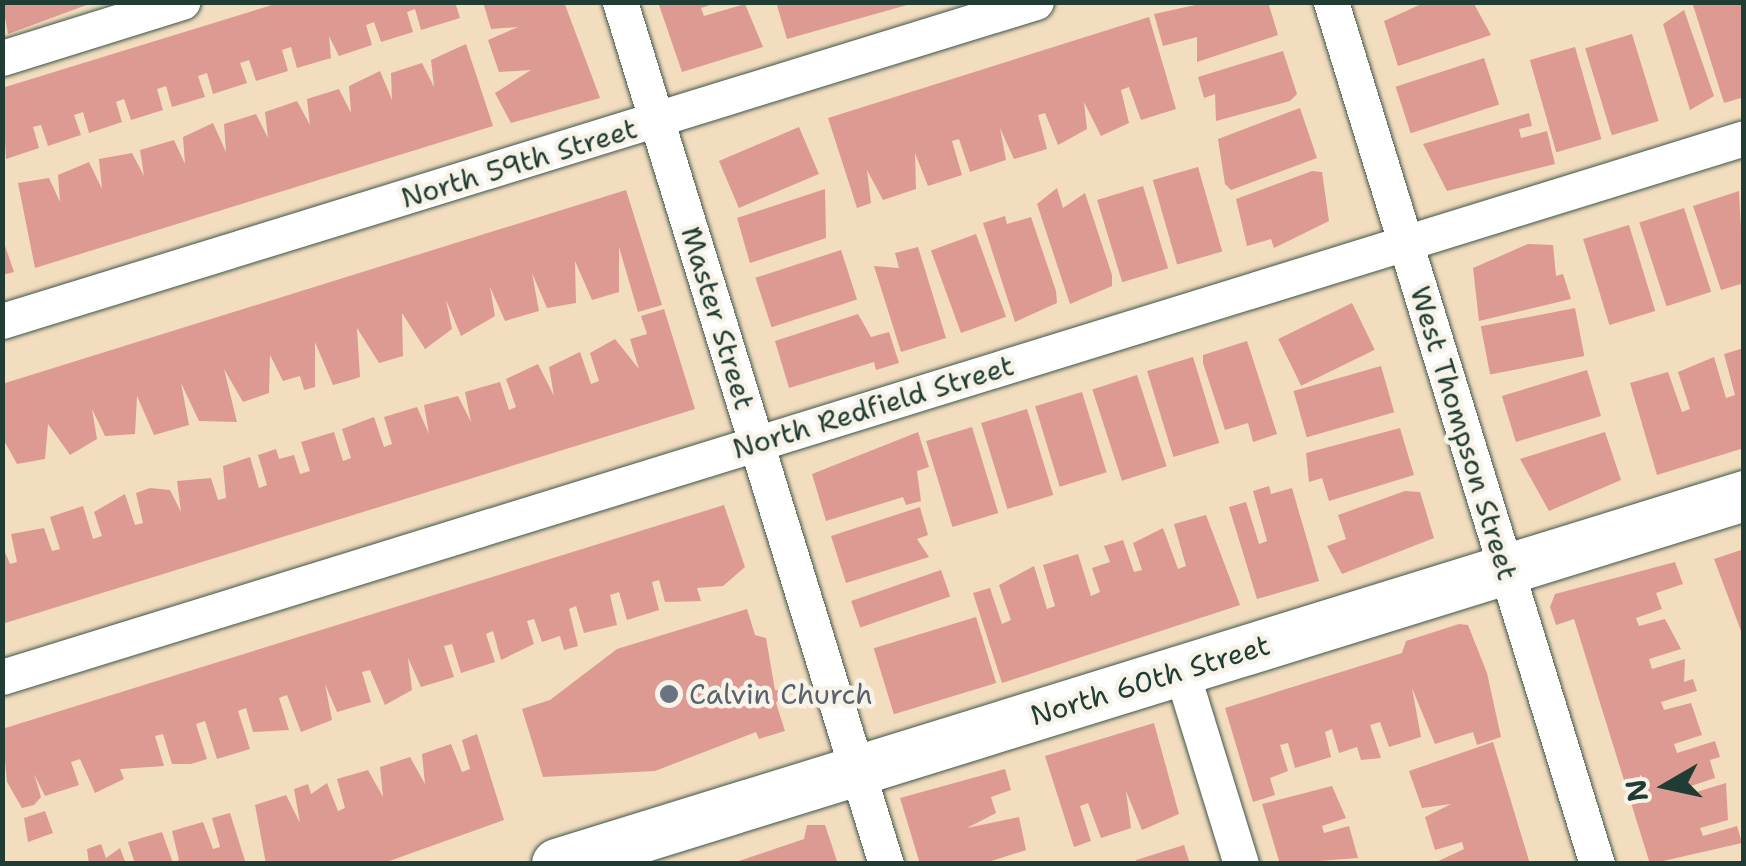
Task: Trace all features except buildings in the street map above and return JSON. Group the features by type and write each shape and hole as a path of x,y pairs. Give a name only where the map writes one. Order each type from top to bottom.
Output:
{"street":[{"path":"2,58 182,2"},
{"name":"Master Street","path":"620,2 886,864"},
{"name":"North 59th Street","path":"2,322 1036,2"},
{"name":"West Thompson Street","path":"1331,2 1597,864"},
{"name":"North Redfield Street","path":"2,677 1744,138"},
{"name":"North 60th Street","path":"557,864 1744,496"},
{"path":"1182,670 1242,864"}],"place":[{"name":"Calvin Church","path":"669,694"}]}
